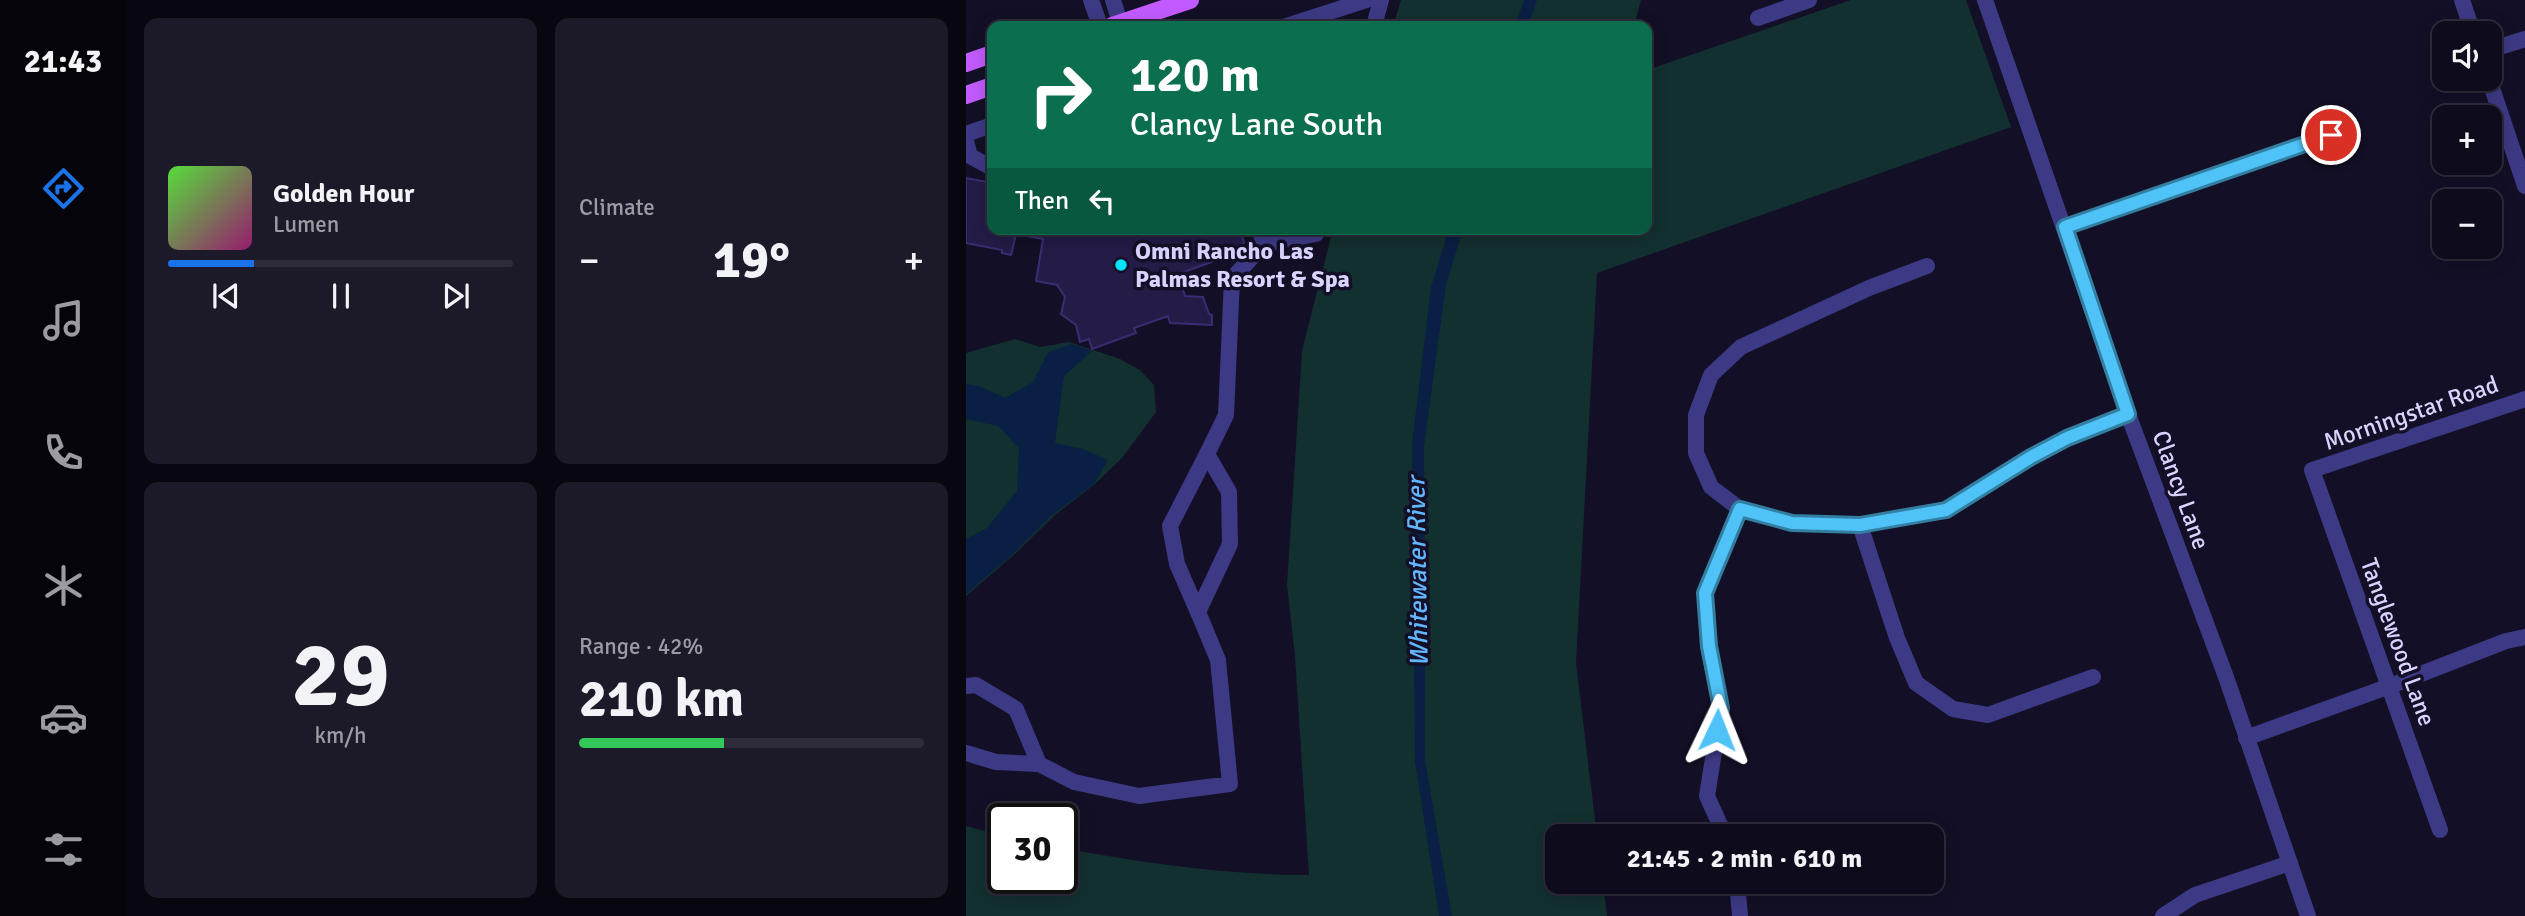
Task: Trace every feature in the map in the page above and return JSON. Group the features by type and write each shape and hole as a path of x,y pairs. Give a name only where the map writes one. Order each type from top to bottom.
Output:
{"main road":[{"path":"1130,21 1190,0"},
{"path":"966,64 987,56"},
{"path":"966,95 987,88"}],"street":[{"path":"1091,0 1098,21"},
{"path":"1112,0 1117,21"},
{"path":"1302,21 1367,0"},
{"path":"1375,21 1381,0"},
{"path":"1758,18 1808,0"},
{"name":"Clancy Lane","path":"1985,0 2128,414 2308,916"},
{"path":"2462,0 2469,21"},
{"path":"2502,46 2525,39"},
{"path":"2493,91 2525,186"},
{"path":"966,134 987,127"},
{"path":"2065,227 2331,135"},
{"path":"966,141 970,156 987,162"},
{"path":"966,753 996,762 1039,764 1074,782 1139,796 1230,784 1218,660 1177,564 1170,526 1226,415 1232,279 1262,237 1298,235"},
{"path":"1927,266 1868,288 1741,347 1711,375 1696,415 1696,453 1712,487 1740,509 1792,523 1860,525 1946,510 2067,438 2128,414"},
{"name":"Morningstar Road","path":"2312,470 2525,399"},
{"path":"1198,612 1230,544 1229,492 1207,454"},
{"name":"Tanglewood Lane","path":"2312,470 2440,830"},
{"path":"1720,824 1707,796 1721,708 1709,646 1705,593 1740,509"},
{"path":"1860,525 1897,638 1916,683 1953,709 1988,715 2093,677"},
{"path":"2246,738 2390,686 2506,640 2525,637"},
{"path":"966,686 976,685 1016,709 1039,764"},
{"path":"2164,916 2195,895 2290,863"},
{"path":"1738,894 1740,916"}],"green space":[{"path":"1401,0 1641,0 1635,21 1395,21"},
{"path":"1851,0 1966,0 2011,127 1597,273 1576,663 1596,824 1545,824 1545,894 1604,894 1607,916 966,916 966,826 987,832 987,894 1078,894 1078,851 1185,867 1309,875 1295,656 1287,585 1302,351 1331,235 1652,235 1652,68"},
{"path":"1015,339 1040,347 1069,342 1120,359 1140,370 1154,385 1156,412 1122,458 966,596 966,353"}],"water":[{"path":"1524,0 1537,0 1530,21 1517,21"},
{"name":"Whitewater River","path":"1447,235 1461,235 1446,285 1424,446 1425,760 1452,916 1439,916 1415,762 1412,444 1431,287"},
{"path":"1072,344 1092,351 1064,376 1055,443 1083,449 1108,460 1094,484 1051,516 1012,555 966,594 966,539 987,528 1017,491 1019,448 998,426 966,419 966,384 979,386 1005,398 1033,382 1048,352"}],"building":[{"name":"Omni Rancho Las Palmas Resort & Spa","path":"966,178 987,182 987,235 1016,235 1011,255 1002,253 1002,250 966,243"},
{"name":"Omni Rancho Las Palmas Resort & Spa","path":"1021,235 1242,235 1244,243 1227,250 1228,256 1178,274 1185,296 1203,297 1209,314 1212,315 1212,325 1170,323 1168,316 1134,328 1136,333 1092,349 1089,339 1080,342 1076,325 1061,314 1065,297 1057,285 1036,281 1043,239"}],"place":[{"name":"Omni Rancho Las Palmas Resort & Spa","path":"1121,265"}],"route":[{"path":"1717,730 1721,708 1709,646 1705,593 1740,509 1792,523 1860,525 1946,510 2067,438 2128,414 2065,227 2331,135"}]}
